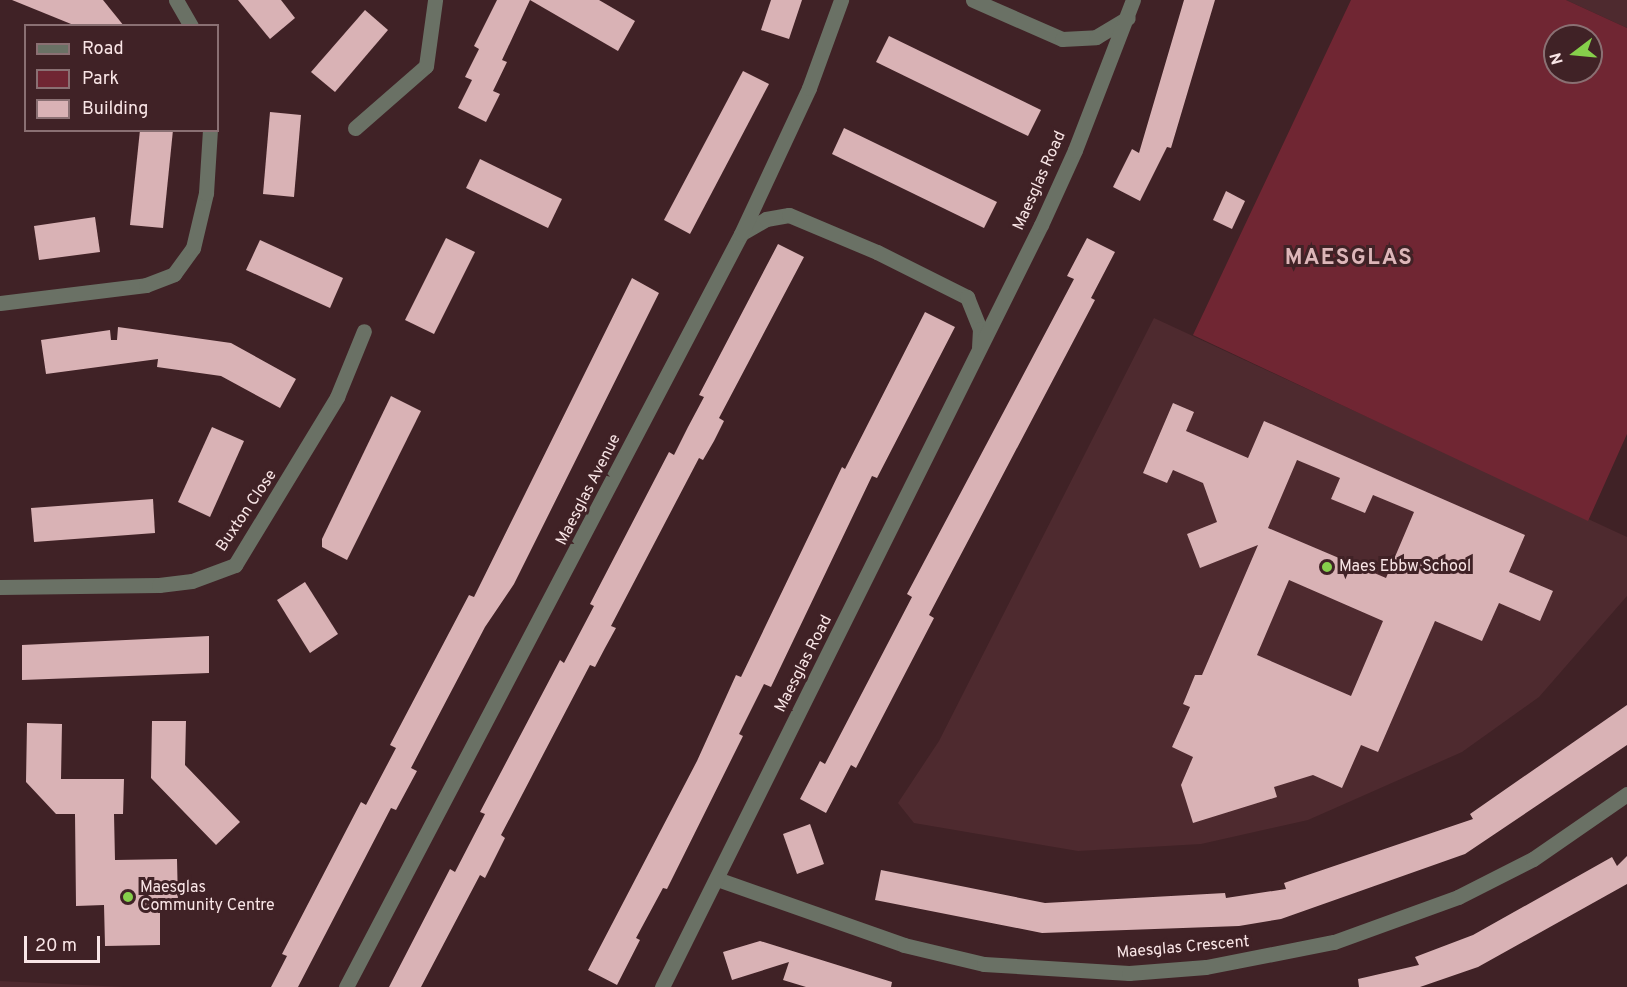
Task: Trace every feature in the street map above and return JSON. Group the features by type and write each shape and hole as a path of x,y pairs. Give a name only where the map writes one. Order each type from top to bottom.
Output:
{"street":[{"path":"176,0 189,24"},
{"path":"355,128 426,66 435,0"},
{"name":"Maesglas Avenue","path":"346,987 741,234 809,88 841,0"},
{"path":"973,0 1062,39 1096,37 1128,18"},
{"name":"Maesglas Road","path":"662,987 978,356 1075,150 1128,18 1132,0"},
{"path":"0,303 146,285 174,274 193,248 206,193 210,132"},
{"name":"Maesglas Road","path":"741,234 766,219 789,215 877,252 957,292 976,311 980,329 978,356"},
{"name":"Buxton Close","path":"0,587 159,585 192,581 235,564 337,397 363,330"},
{"name":"Maesglas Crescent","path":"717,879 904,945 984,964 1131,980 1256,961 1334,942 1458,897 1533,859 1627,794"}],"shaded area":[{"path":"1566,0 1627,0 1627,28"},
{"name":"Maes Ebbw School","path":"1154,318 1627,537 1627,596 1539,697 1462,752 1308,820 1201,844 1078,851 914,823 898,803 939,741"},
{"path":"0,981 124,987 0,987"}],"green space":[{"path":"1351,0 1566,0 1627,28 1627,434 1588,521 1193,335"}],"building":[{"path":"12,0 103,0 122,24 71,24"},
{"path":"238,0 281,0 295,18 270,39"},
{"path":"497,0 530,0 502,60 507,62 493,91 500,94 486,122 458,108 472,80 465,77 479,49 474,46"},
{"path":"530,0 599,0 635,21 618,51"},
{"path":"771,0 802,0 789,39 761,30"},
{"path":"1184,0 1215,0 1171,148 1167,147 1140,201 1113,187 1132,149 1139,153"},
{"path":"365,10 388,30 335,92 311,72"},
{"path":"889,36 1041,110 1028,136 876,62"},
{"path":"743,71 769,84 690,234 664,220"},
{"path":"270,112 301,115 294,197 263,194"},
{"path":"844,128 997,202 984,228 832,154"},
{"path":"140,132 173,132 163,228 130,225"},
{"path":"480,159 562,199 548,228 466,188"},
{"path":"1226,191 1245,201 1232,229 1213,220"},
{"path":"95,217 100,252 39,260 34,226"},
{"path":"446,238 475,252 434,334 405,320"},
{"path":"1087,238 1115,252 1091,298 1095,300 929,615 934,618 856,768 851,765 826,813 800,799 820,761 825,764 912,597 907,594 1074,279 1067,276"},
{"path":"260,240 343,278 330,308 246,270"},
{"path":"778,244 804,257 719,418 724,421 714,441 703,460 699,458 611,626 616,628 595,667 590,665 501,835 505,838 485,878 480,875 421,987 389,987 450,869 455,872 485,814 480,812 560,660 564,663 594,606 590,604 669,452 674,455 704,397 699,395"},
{"path":"632,278 659,293 514,584 485,627 411,768 417,771 396,810 391,808 298,987 271,987 287,956 282,954 361,802 366,805 396,748 390,745 469,595 474,597"},
{"path":"925,312 955,327 877,478 872,476 771,687 764,684 739,734 743,736 667,889 663,888 636,938 640,940 617,985 588,970 697,761 736,675 741,677 842,467 845,469"},
{"path":"118,327 231,343 296,379 280,408 221,376 157,367 158,359 46,374 41,340 110,330 111,340 117,340"},
{"path":"391,396 421,411 347,560 322,547 322,539"},
{"path":"1173,403 1194,412 1186,431 1248,458 1264,421 1525,535 1509,572 1553,591 1540,621 1499,603 1482,641 1435,621 1378,752 1361,745 1342,788 1313,775 1274,787 1277,797 1193,823 1181,785 1193,757 1172,747 1190,707 1183,704 1195,675 1202,675 1258,545 1200,568 1187,534 1217,522 1203,483 1173,470 1167,483 1143,473","holes":["1297,460 1340,478 1331,499 1365,513 1373,495 1414,512 1386,578 1268,528","1289,580 1383,621 1351,696 1257,655"]},
{"path":"212,427 244,441 210,517 178,502"},
{"path":"153,499 155,533 34,542 31,508"},
{"path":"305,582 338,634 310,653 277,600"},
{"path":"209,636 209,673 22,680 22,645"},
{"path":"1627,705 1627,745 1465,854 1281,919 1239,926 1042,933 875,900 881,870 1045,903 1225,893 1226,898 1286,889 1284,883 1473,819 1470,814"},
{"path":"152,721 186,721 185,765 240,822 216,845 151,778"},
{"path":"27,723 62,724 61,779 124,779 123,814 114,814 115,860 177,859 178,902 160,902 160,945 105,946 104,905 76,906 75,814 56,814 26,782"},
{"path":"810,824 824,864 797,874 783,834"},
{"path":"1627,856 1627,884 1478,967 1420,987 1359,987 1358,979 1419,965 1415,957 1473,935 1612,857 1617,866"},
{"path":"760,941 892,982 891,987 806,987 783,980 789,962 732,980 723,952"}],"place":[{"name":"Maes Ebbw School","path":"1327,567"},
{"name":"Maesglas Community Centre","path":"128,897"}],"district":[{"name":"MAESGLAS","path":"1349,259"}]}
